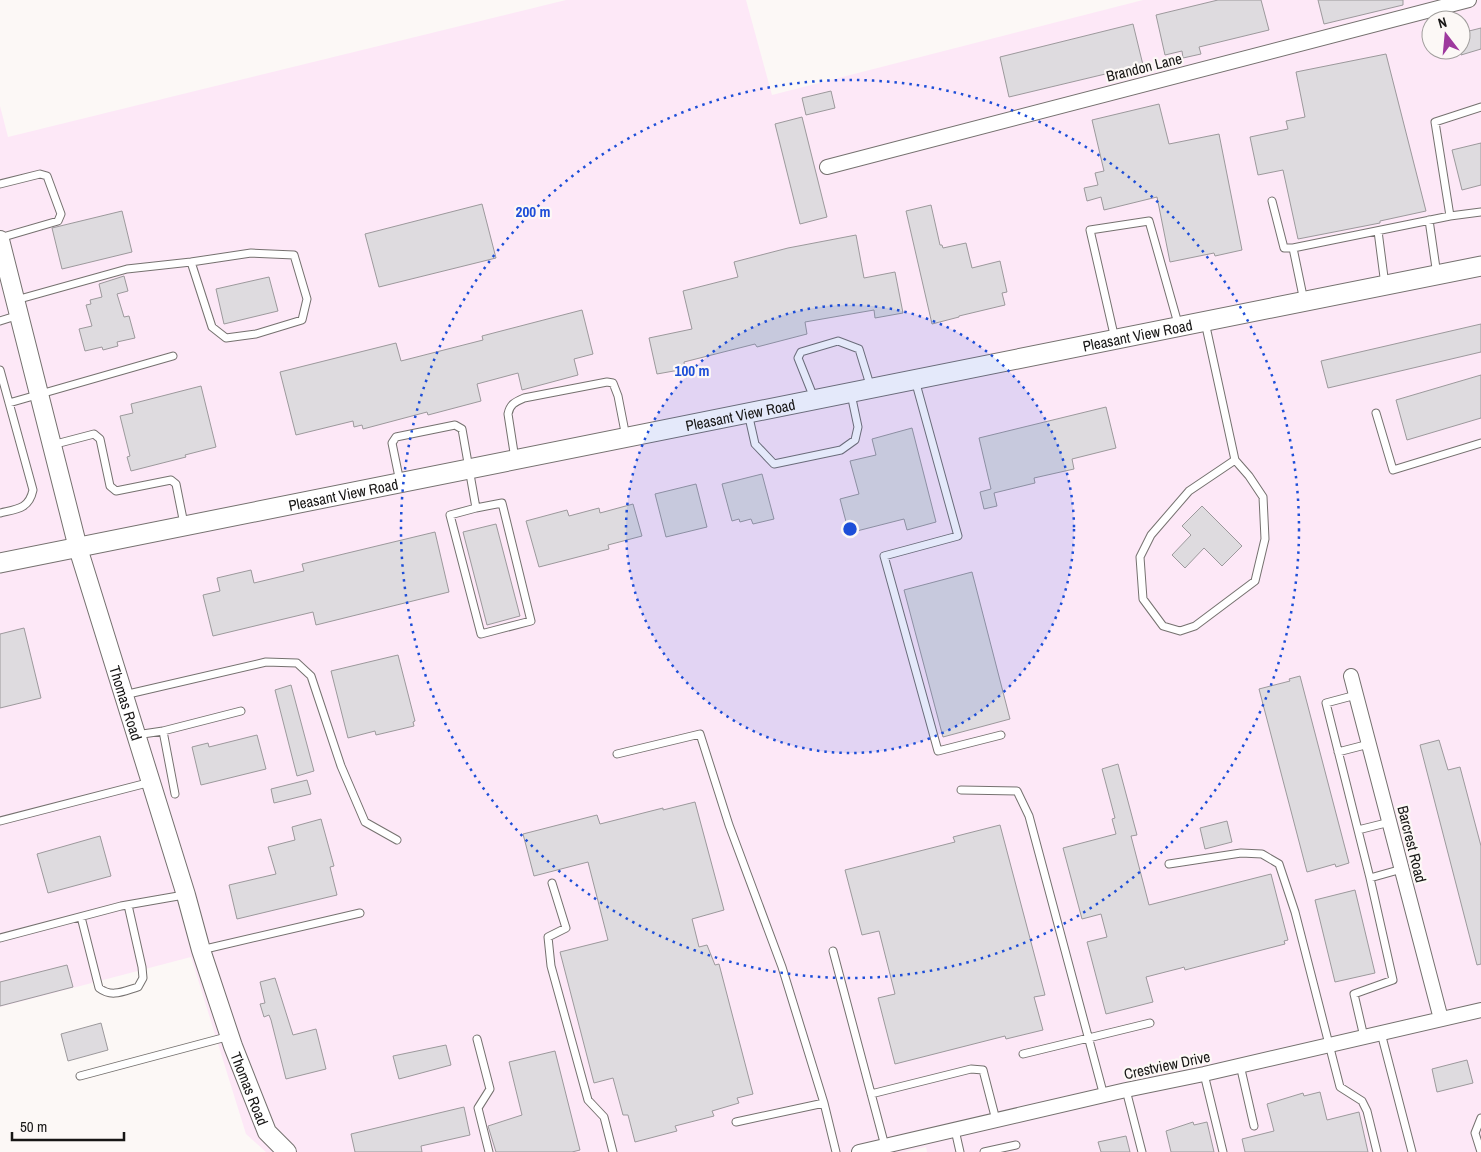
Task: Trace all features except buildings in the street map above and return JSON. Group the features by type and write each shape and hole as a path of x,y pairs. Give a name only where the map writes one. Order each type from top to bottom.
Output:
{"main road":[{"name":"Pleasant View Road","path":"0,563 1481,266"}],"street":[{"name":"Brandon Lane","path":"827,167 1469,0"},
{"name":"Thomas Road","path":"0,239 78,548 186,895 201,950 230,1036 267,1132 287,1152"},
{"name":"Barcrest Road","path":"1351,676 1441,1020"},
{"name":"Crestview Drive","path":"859,1152 1481,1010"}],"lane":[{"path":"1450,216 1435,122 1481,107"},
{"path":"0,184 40,174 47,176 60,214 58,221 0,239"},
{"path":"1272,201 1284,248 1293,248 1450,216 1481,212"},
{"path":"1115,339 1090,230 1149,220 1179,326"},
{"path":"1429,220 1438,275"},
{"path":"1378,231 1385,285"},
{"path":"1293,248 1304,302"},
{"path":"0,321 17,308 128,269 251,253 294,255 307,299 302,320 256,334 226,338 212,327 191,262"},
{"path":"1205,321 1236,460 1263,497 1265,539 1255,581 1195,626 1180,631 1163,626 1143,599 1140,556 1152,535 1189,491 1236,460"},
{"path":"814,400 798,358 801,352 838,341 859,348 871,388"},
{"path":"9,403 174,356"},
{"path":"0,370 34,490 31,499 24,507 0,513"},
{"path":"915,380 958,536 884,556 938,751 1001,735"},
{"path":"516,460 508,414 509,407 524,398 607,382 613,383 618,396 626,438"},
{"path":"748,413 755,444 774,464 841,450 855,440 858,427 850,392"},
{"path":"1376,413 1393,470 1481,443"},
{"path":"400,483 392,443 396,438 455,425 462,429 476,508"},
{"path":"52,445 94,434 100,439 110,486 116,491 171,480 176,484 184,526"},
{"path":"502,502 531,622 481,634 450,515 476,508 502,502"},
{"path":"124,695 266,662 297,663 311,676 341,766 365,822 397,840"},
{"path":"1356,695 1326,703 1370,878 1393,980 1354,994 1364,1037"},
{"path":"136,735 163,731 241,711"},
{"path":"163,731 175,794"},
{"path":"617,754 700,734 729,825 782,967 824,1103 836,1152"},
{"path":"1338,752 1370,744"},
{"path":"0,821 151,782"},
{"path":"962,790 1017,791 1029,816 1104,1096"},
{"path":"1358,830 1390,822"},
{"path":"1170,864 1241,853 1262,854 1279,864 1296,912 1340,1087 1362,1101 1367,1111 1377,1152"},
{"path":"1370,878 1402,869"},
{"path":"552,883 566,928 548,937 551,966 588,1100 604,1117 613,1152"},
{"path":"0,938 128,905 186,895"},
{"path":"81,917 99,988 106,993 117,993 138,987 143,978 128,905"},
{"path":"201,950 360,912"},
{"path":"833,951 885,1146"},
{"path":"1024,1054 1150,1022"},
{"path":"1381,1033 1412,1152"},
{"path":"80,1076 230,1036"},
{"path":"476,1039 490,1089 478,1108 489,1152"},
{"path":"1240,1065 1254,1126"},
{"path":"871,1094 971,1069 983,1070 996,1120"},
{"path":"1204,1074 1224,1152"},
{"path":"1126,1090 1142,1152"},
{"path":"736,1122 824,1103"},
{"path":"1481,1118 1475,1133 1481,1152"},
{"path":"955,1130 960,1152"},
{"path":"984,1152 1016,1145"}],"shaded area":[{"path":"566,0 746,0 772,95 1143,0 1481,0 1481,1152 927,1152 926,1147 904,1152 266,1152 246,1134 191,957 0,1007 0,106 8,137"}]}
